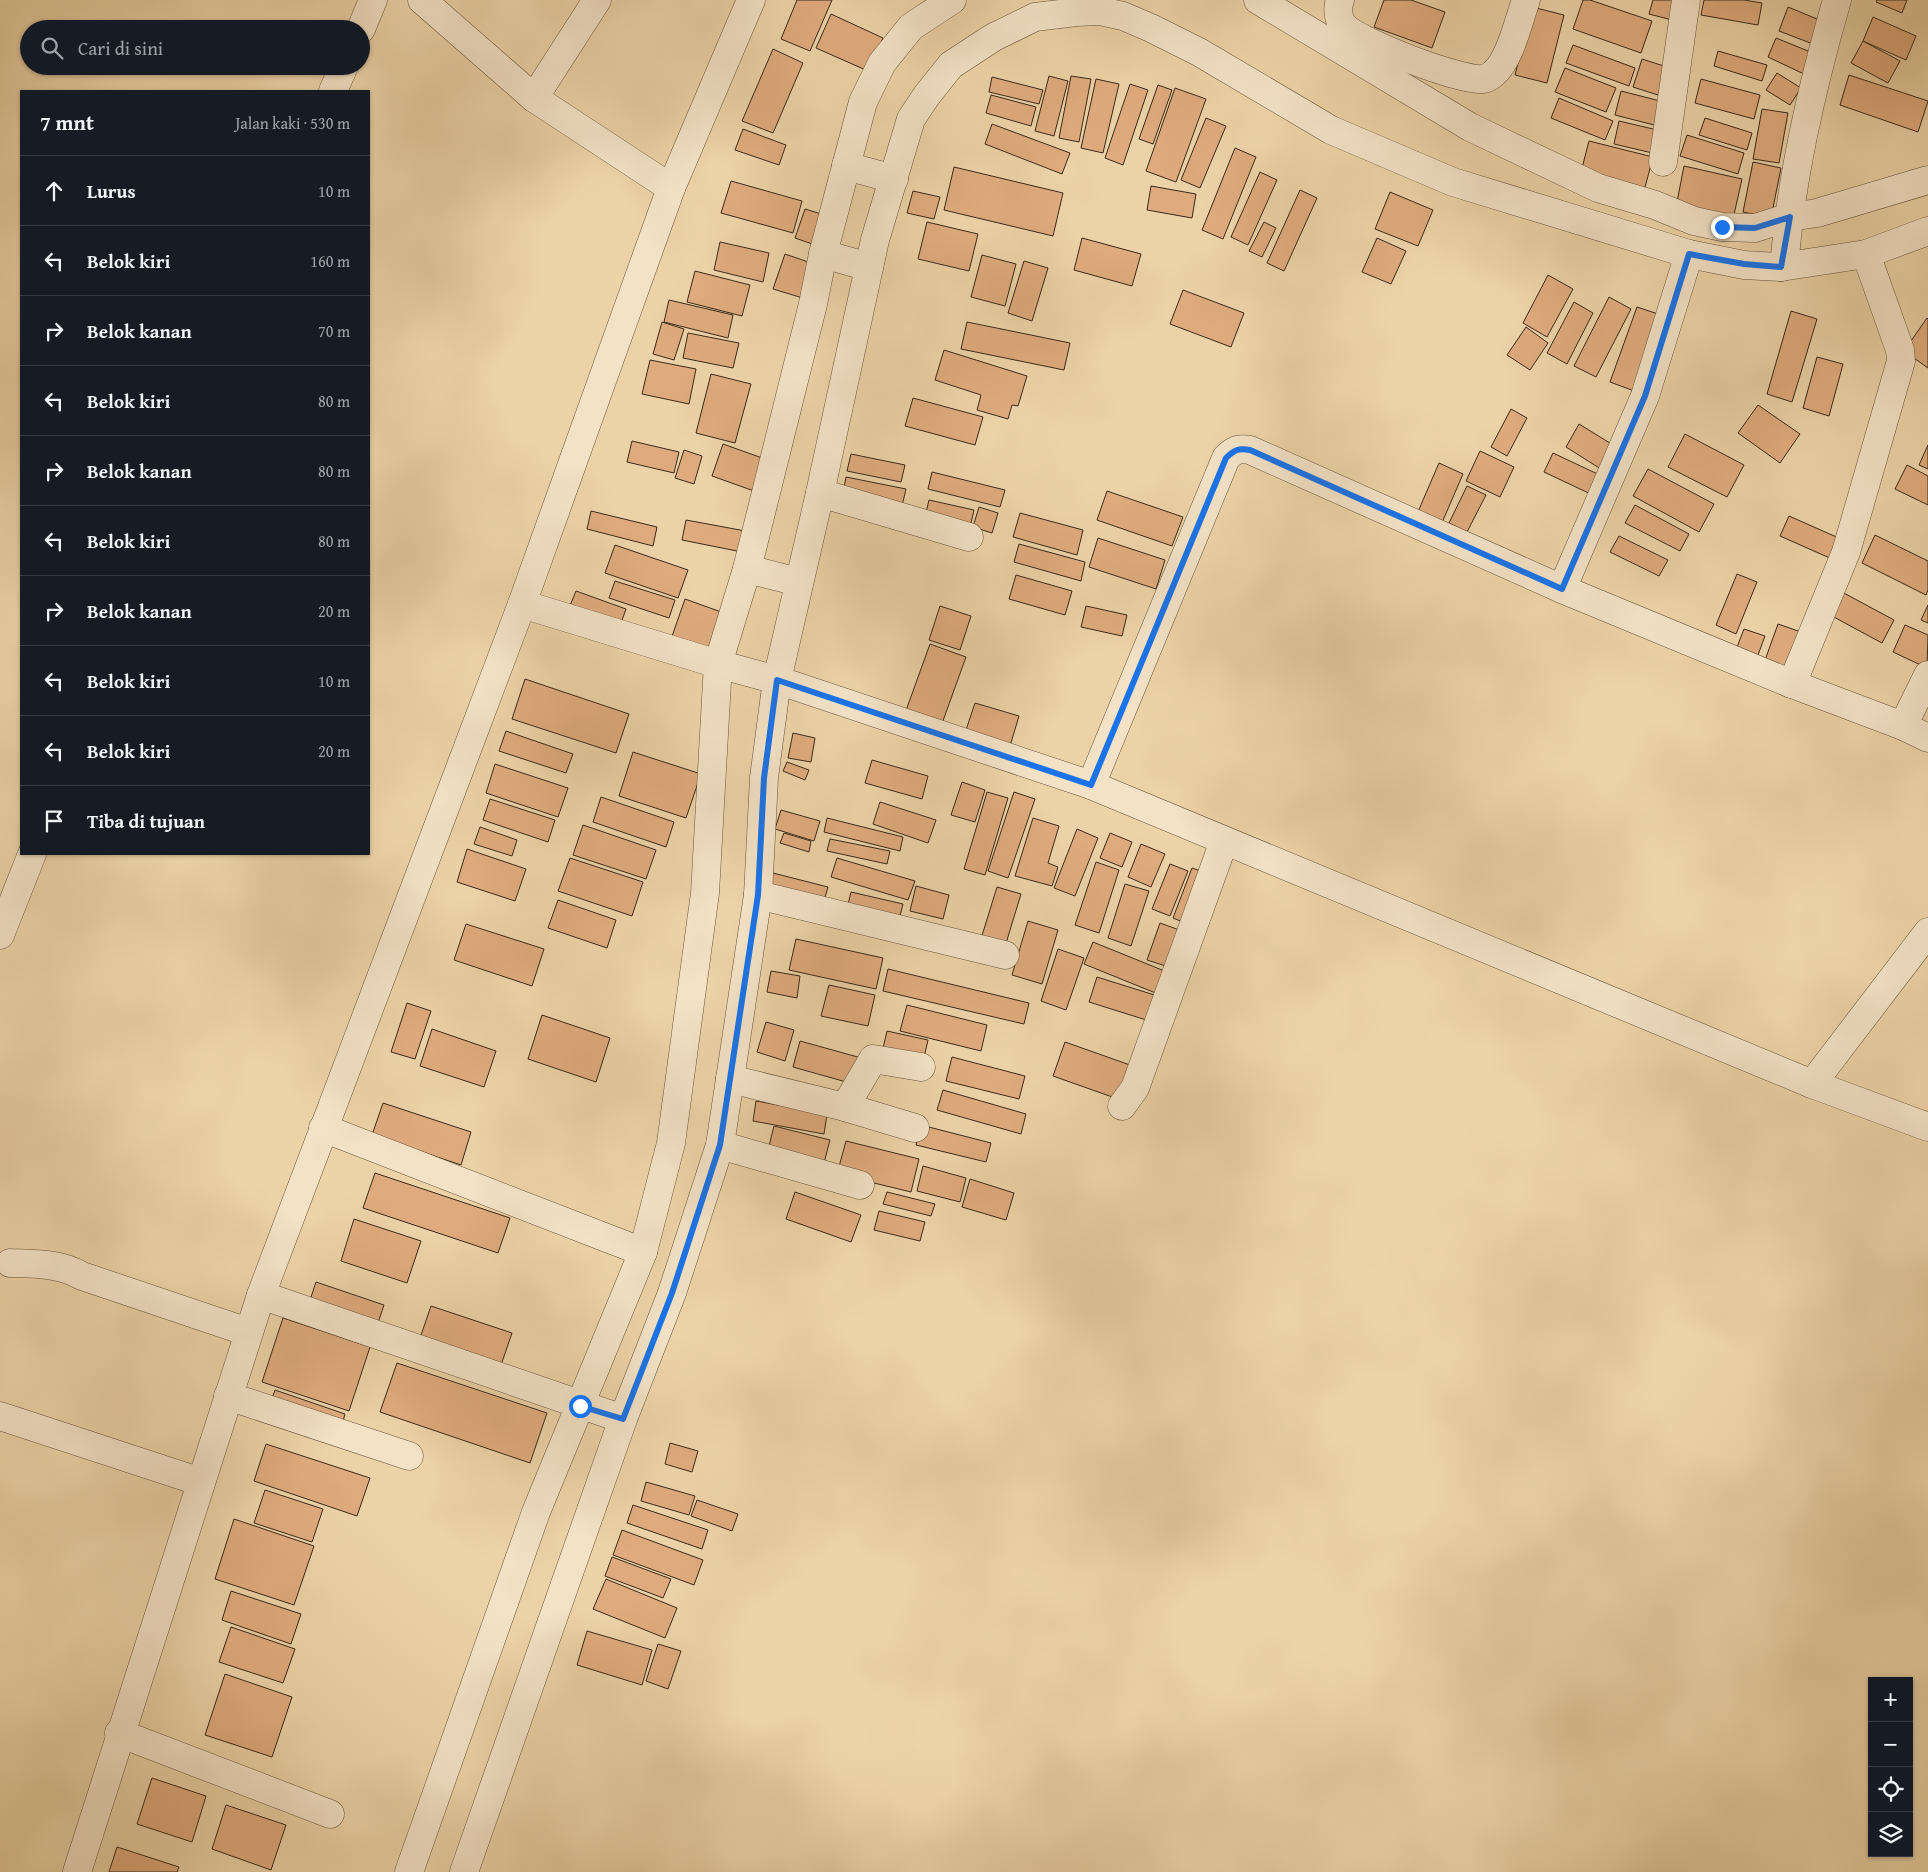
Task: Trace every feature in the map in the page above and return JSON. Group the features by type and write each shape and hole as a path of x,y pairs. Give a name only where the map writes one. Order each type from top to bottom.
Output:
{"street":[{"path":"365,20 373,0"},
{"path":"422,0 534,98 671,188"},
{"path":"534,98 597,0"},
{"path":"77,1872 119,1733 260,1296 522,604 671,188 751,0"},
{"path":"464,1872 600,1412 648,1297 720,1145 758,895 767,677 792,580 820,494 865,266 869,172 863,102 882,63 911,27 952,0"},
{"path":"1258,0 1470,127 1598,188 1655,205 1694,222 1722,227 1755,228 1786,243 1866,254 1928,231"},
{"path":"1340,0 1337,7 1343,25 1364,41 1457,76 1485,79 1496,72 1506,56 1526,0"},
{"path":"1663,162 1686,0"},
{"path":"1786,243 1797,165 1824,42 1837,0"},
{"path":"409,1872 536,1512 600,1412 648,1297 643,1252 671,1142 705,893 725,666 751,570 810,313 827,255 869,172 951,65 994,37 1035,17 1100,11 1123,16 1199,52 1331,130 1453,182 1689,254 1744,264 1786,243 1817,213 1928,180"},
{"path":"333,90 340,75"},
{"path":"1562,589 1645,396 1689,254"},
{"path":"1792,684 1846,552 1901,361 1900,350 1866,254"},
{"path":"827,255 865,266"},
{"path":"1091,785 1226,458 1234,450 1250,450 1562,589 1792,684 1903,726 1928,738"},
{"path":"820,494 968,537"},
{"path":"751,570 792,580"},
{"path":"522,604 767,677 1091,785 1812,1084 1928,1127"},
{"path":"1903,726 1928,675"},
{"path":"1122,1106 1136,1088 1224,841"},
{"path":"0,935 32,855"},
{"path":"758,895 1005,955"},
{"path":"1812,1084 1928,932"},
{"path":"845,1107 873,1059 921,1067"},
{"path":"730,1078 845,1107 915,1128"},
{"path":"323,1128 643,1252"},
{"path":"720,1145 860,1185"},
{"path":"10,1263 48,1264 67,1269 248,1332"},
{"path":"260,1296 600,1412"},
{"path":"228,1396 409,1456"},
{"path":"0,1416 201,1482"},
{"path":"119,1733 330,1814"}],"building":[{"path":"797,0 832,0 810,51 781,39"},
{"path":"1384,0 1411,0 1445,12 1432,48 1374,27"},
{"path":"1583,0 1590,0 1652,21 1641,53 1573,29"},
{"path":"1653,0 1677,0 1672,20 1649,14"},
{"path":"1704,0 1744,0 1762,3 1758,25 1701,15"},
{"path":"1877,0 1907,0 1902,13 1876,2"},
{"path":"1532,7 1564,15 1547,83 1515,75"},
{"path":"1788,7 1822,21 1813,44 1779,31"},
{"path":"831,14 883,38 868,71 816,48"},
{"path":"1873,17 1916,36 1906,60 1863,41"},
{"path":"1776,38 1813,53 1804,74 1768,57"},
{"path":"1863,41 1900,61 1888,83 1851,63"},
{"path":"1573,45 1635,68 1629,86 1566,63"},
{"path":"773,49 803,63 773,133 742,121"},
{"path":"1718,51 1767,65 1762,81 1714,66"},
{"path":"1642,59 1670,68 1661,96 1633,87"},
{"path":"1565,68 1616,88 1606,112 1555,92"},
{"path":"1777,73 1801,88 1790,105 1766,90"},
{"path":"1849,75 1928,101 1918,132 1840,105"},
{"path":"1049,76 1068,81 1054,136 1035,131"},
{"path":"1071,76 1091,79 1079,142 1059,138"},
{"path":"992,77 1043,90 1039,104 989,92"},
{"path":"1096,79 1119,84 1103,153 1081,148"},
{"path":"1701,79 1760,95 1754,119 1695,103"},
{"path":"1130,84 1148,90 1123,165 1105,158"},
{"path":"1158,85 1172,90 1153,144 1139,139"},
{"path":"1175,88 1206,99 1176,182 1146,171"},
{"path":"1621,91 1668,103 1662,127 1615,115"},
{"path":"991,95 1036,107 1031,126 986,113"},
{"path":"1559,98 1613,121 1605,140 1551,118"},
{"path":"1762,109 1788,113 1779,163 1753,159"},
{"path":"1206,118 1226,126 1200,188 1181,180"},
{"path":"1705,118 1752,133 1747,150 1699,135"},
{"path":"1619,121 1666,132 1661,155 1614,144"},
{"path":"992,124 1070,153 1062,174 985,144"},
{"path":"743,129 786,145 779,165 735,150"},
{"path":"1687,135 1744,153 1738,174 1680,156"},
{"path":"1589,141 1653,157 1644,191 1580,176"},
{"path":"1235,148 1256,157 1223,239 1202,230"},
{"path":"1753,162 1781,168 1771,218 1743,212"},
{"path":"1684,166 1742,179 1733,219 1676,207"},
{"path":"954,167 1063,193 1053,236 944,210"},
{"path":"1260,172 1277,180 1248,245 1231,237"},
{"path":"731,181 802,201 793,233 721,213"},
{"path":"1151,186 1196,194 1192,218 1147,210"},
{"path":"1300,190 1317,198 1284,271 1267,263"},
{"path":"913,191 940,197 934,219 907,213"},
{"path":"1390,192 1433,210 1418,246 1375,229"},
{"path":"805,209 828,216 818,246 795,238"},
{"path":"927,222 978,234 969,271 918,259"},
{"path":"1264,222 1276,228 1262,257 1249,251"},
{"path":"1082,238 1141,254 1132,286 1074,270"},
{"path":"1377,238 1406,251 1391,284 1362,272"},
{"path":"720,242 769,253 763,282 714,270"},
{"path":"785,254 817,265 806,299 773,289"},
{"path":"982,255 1016,264 1005,306 971,297"},
{"path":"1024,261 1048,268 1032,321 1008,313"},
{"path":"695,271 750,285 742,316 687,302"},
{"path":"1548,275 1573,289 1547,337 1523,323"},
{"path":"1183,290 1244,313 1231,347 1170,324"},
{"path":"1609,297 1631,309 1596,377 1574,366"},
{"path":"669,300 733,315 728,338 664,322"},
{"path":"1574,302 1593,313 1567,364 1547,353"},
{"path":"1637,307 1664,316 1637,392 1610,382"},
{"path":"1791,311 1817,319 1792,402 1767,394"},
{"path":"1928,319 1928,368 1904,351"},
{"path":"662,322 684,329 674,360 653,354"},
{"path":"967,322 1070,343 1064,370 961,349"},
{"path":"1526,327 1548,343 1530,370 1507,355"},
{"path":"688,333 739,343 733,368 683,358"},
{"path":"944,350 1027,376 1018,406 1012,405 1008,419 977,410 981,395 935,380"},
{"path":"1817,357 1843,364 1829,416 1803,408"},
{"path":"650,360 696,369 689,404 642,394"},
{"path":"711,374 751,384 735,443 696,433"},
{"path":"913,398 983,417 975,445 905,426"},
{"path":"1758,405 1800,434 1780,463 1738,433"},
{"path":"1511,409 1527,418 1507,456 1491,447"},
{"path":"1579,424 1618,448 1604,471 1566,447"},
{"path":"1685,434 1744,465 1727,497 1668,467"},
{"path":"632,441 679,452 674,473 627,462"},
{"path":"723,444 765,459 754,491 712,476"},
{"path":"1928,445 1928,469 1919,465"},
{"path":"684,450 702,456 694,484 675,478"},
{"path":"1480,451 1514,467 1500,497 1466,481"},
{"path":"1553,453 1606,478 1597,497 1544,472"},
{"path":"851,454 905,465 901,482 847,471"},
{"path":"1439,463 1463,474 1438,532 1414,521"},
{"path":"1907,465 1928,476 1928,505 1895,489"},
{"path":"1648,469 1714,504 1699,532 1633,496"},
{"path":"932,472 1005,490 1000,507 928,489"},
{"path":"846,477 906,489 902,506 843,493"},
{"path":"1467,486 1486,495 1467,532 1449,523"},
{"path":"1107,491 1183,517 1172,546 1097,520"},
{"path":"929,500 974,510 970,527 925,517"},
{"path":"1635,505 1689,534 1680,551 1625,523"},
{"path":"979,507 998,513 992,533 973,527"},
{"path":"591,511 657,527 653,546 587,529"},
{"path":"1020,513 1083,530 1077,555 1013,537"},
{"path":"1789,516 1841,539 1832,559 1780,536"},
{"path":"686,520 751,532 747,553 682,540"},
{"path":"1875,535 1928,561 1928,590 1926,595 1862,563"},
{"path":"1619,536 1668,560 1659,576 1610,552"},
{"path":"1098,538 1165,560 1156,589 1089,567"},
{"path":"1019,544 1085,562 1081,581 1014,562"},
{"path":"615,545 688,570 678,598 605,573"},
{"path":"1737,574 1757,582 1736,634 1716,625"},
{"path":"1016,575 1072,591 1065,615 1009,599"},
{"path":"615,581 675,600 669,618 609,598"},
{"path":"576,591 626,609 620,626 569,608"},
{"path":"1842,592 1894,620 1882,643 1830,615"},
{"path":"685,599 724,613 709,656 670,642"},
{"path":"1928,605 1928,623 1921,620"},
{"path":"940,606 971,616 960,650 929,640"},
{"path":"1086,606 1127,615 1122,636 1081,627"},
{"path":"1778,624 1801,632 1786,672 1764,663"},
{"path":"1905,625 1928,635 1927,668 1893,652"},
{"path":"1744,629 1765,636 1755,663 1734,655"},
{"path":"930,644 966,657 940,729 904,716"},
{"path":"525,679 629,714 616,753 512,719"},
{"path":"975,703 1019,716 1007,756 962,742"},
{"path":"506,731 573,754 566,773 499,751"},
{"path":"793,733 815,738 811,762 788,758"},
{"path":"633,752 701,774 686,818 619,796"},
{"path":"872,760 928,776 922,799 865,783"},
{"path":"787,762 809,770 805,780 783,771"},
{"path":"495,764 568,788 558,817 486,793"},
{"path":"962,782 985,790 975,822 951,815"},
{"path":"987,792 1008,798 985,875 964,869"},
{"path":"1014,792 1035,799 1008,878 988,871"},
{"path":"601,797 674,822 666,847 593,822"},
{"path":"490,799 555,820 548,842 483,820"},
{"path":"880,802 936,820 928,843 873,824"},
{"path":"781,810 820,821 814,841 775,829"},
{"path":"827,818 903,837 900,851 824,832"},
{"path":"1033,818 1059,826 1048,863 1058,867 1052,886 1015,876"},
{"path":"583,825 656,850 646,879 573,855"},
{"path":"480,827 517,840 512,856 474,844"},
{"path":"1077,829 1098,838 1075,896 1054,888"},
{"path":"784,833 811,841 809,852 780,843"},
{"path":"1110,833 1132,842 1122,867 1100,858"},
{"path":"830,839 890,851 887,864 827,851"},
{"path":"1141,844 1165,854 1151,887 1128,877"},
{"path":"467,849 526,869 515,901 457,882"},
{"path":"570,858 643,882 632,916 558,891"},
{"path":"837,858 915,881 908,900 831,877"},
{"path":"1096,862 1119,870 1099,933 1075,925"},
{"path":"1170,864 1188,871 1170,916 1152,909"},
{"path":"1192,868 1209,874 1190,925 1173,918"},
{"path":"773,873 828,887 822,908 767,894"},
{"path":"1125,884 1149,891 1131,946 1108,938"},
{"path":"916,886 949,895 943,919 910,911"},
{"path":"997,887 1021,894 1004,950 980,942"},
{"path":"851,892 903,904 899,920 847,909"},
{"path":"558,900 616,920 607,948 548,928"},
{"path":"1028,921 1058,930 1042,984 1012,975"},
{"path":"1160,923 1185,932 1172,968 1147,960"},
{"path":"466,924 544,949 532,986 454,960"},
{"path":"796,939 883,958 876,989 789,970"},
{"path":"1093,942 1167,972 1158,994 1084,964"},
{"path":"1058,949 1084,958 1066,1010 1041,1001"},
{"path":"888,969 1029,1003 1024,1024 883,991"},
{"path":"771,971 800,976 797,998 767,992"},
{"path":"1097,977 1164,998 1156,1023 1089,1002"},
{"path":"829,985 875,995 868,1026 821,1016"},
{"path":"407,1003 431,1011 415,1059 391,1052"},
{"path":"907,1005 987,1025 981,1051 900,1031"},
{"path":"542,1015 610,1038 596,1082 528,1059"},
{"path":"766,1022 794,1030 785,1061 757,1052"},
{"path":"432,1029 496,1051 484,1087 420,1066"},
{"path":"887,1031 928,1040 923,1062 882,1053"},
{"path":"800,1041 865,1059 857,1085 793,1067"},
{"path":"1065,1042 1130,1065 1118,1099 1053,1076"},
{"path":"952,1057 1025,1076 1019,1099 946,1081"},
{"path":"943,1090 1026,1114 1021,1134 937,1110"},
{"path":"756,1101 827,1114 824,1134 753,1121"},
{"path":"383,1103 471,1132 461,1165 372,1135"},
{"path":"921,1125 991,1143 986,1162 916,1145"},
{"path":"774,1126 830,1140 823,1167 767,1154"},
{"path":"846,1141 919,1159 911,1192 837,1174"},
{"path":"923,1166 966,1178 960,1202 917,1191"},
{"path":"375,1173 510,1218 498,1253 363,1208"},
{"path":"970,1179 1014,1193 1006,1220 962,1207"},
{"path":"795,1192 861,1215 851,1242 786,1219"},
{"path":"887,1192 935,1204 931,1216 883,1204"},
{"path":"879,1211 925,1222 920,1241 874,1230"},
{"path":"354,1219 421,1241 407,1283 341,1261"},
{"path":"316,1282 384,1305 376,1329 308,1306"},
{"path":"431,1306 512,1333 500,1368 419,1341"},
{"path":"283,1318 370,1347 349,1411 262,1382"},
{"path":"397,1363 547,1413 530,1463 380,1412"},
{"path":"275,1390 345,1414 341,1428 270,1404"},
{"path":"670,1443 698,1451 692,1472 665,1464"},
{"path":"266,1444 370,1478 357,1516 254,1481"},
{"path":"646,1482 695,1496 689,1515 641,1501"},
{"path":"265,1490 323,1509 312,1542 254,1523"},
{"path":"697,1500 738,1514 732,1531 691,1516"},
{"path":"633,1505 708,1530 702,1549 627,1523"},
{"path":"234,1519 314,1546 294,1605 215,1579"},
{"path":"622,1530 703,1560 694,1585 613,1555"},
{"path":"612,1557 671,1579 663,1598 605,1576"},
{"path":"606,1579 677,1608 665,1638 593,1609"},
{"path":"231,1591 301,1614 291,1644 222,1620"},
{"path":"231,1627 295,1649 283,1683 219,1662"},
{"path":"587,1631 652,1650 642,1685 577,1665"},
{"path":"658,1644 681,1651 668,1689 646,1681"},
{"path":"225,1674 292,1697 272,1757 205,1735"},
{"path":"152,1778 206,1796 192,1842 137,1824"},
{"path":"226,1805 286,1825 271,1870 212,1849"},
{"path":"117,1847 179,1867 177,1872 109,1872"}],"route":[{"path":"580,1406 623,1419 672,1293 720,1145 758,895 764,778 777,680 1091,785 1226,458 1234,450 1241,448 1250,450 1562,589 1645,396 1689,254 1744,264 1781,267 1785,257 1790,217 1755,228 1722,227"}]}
